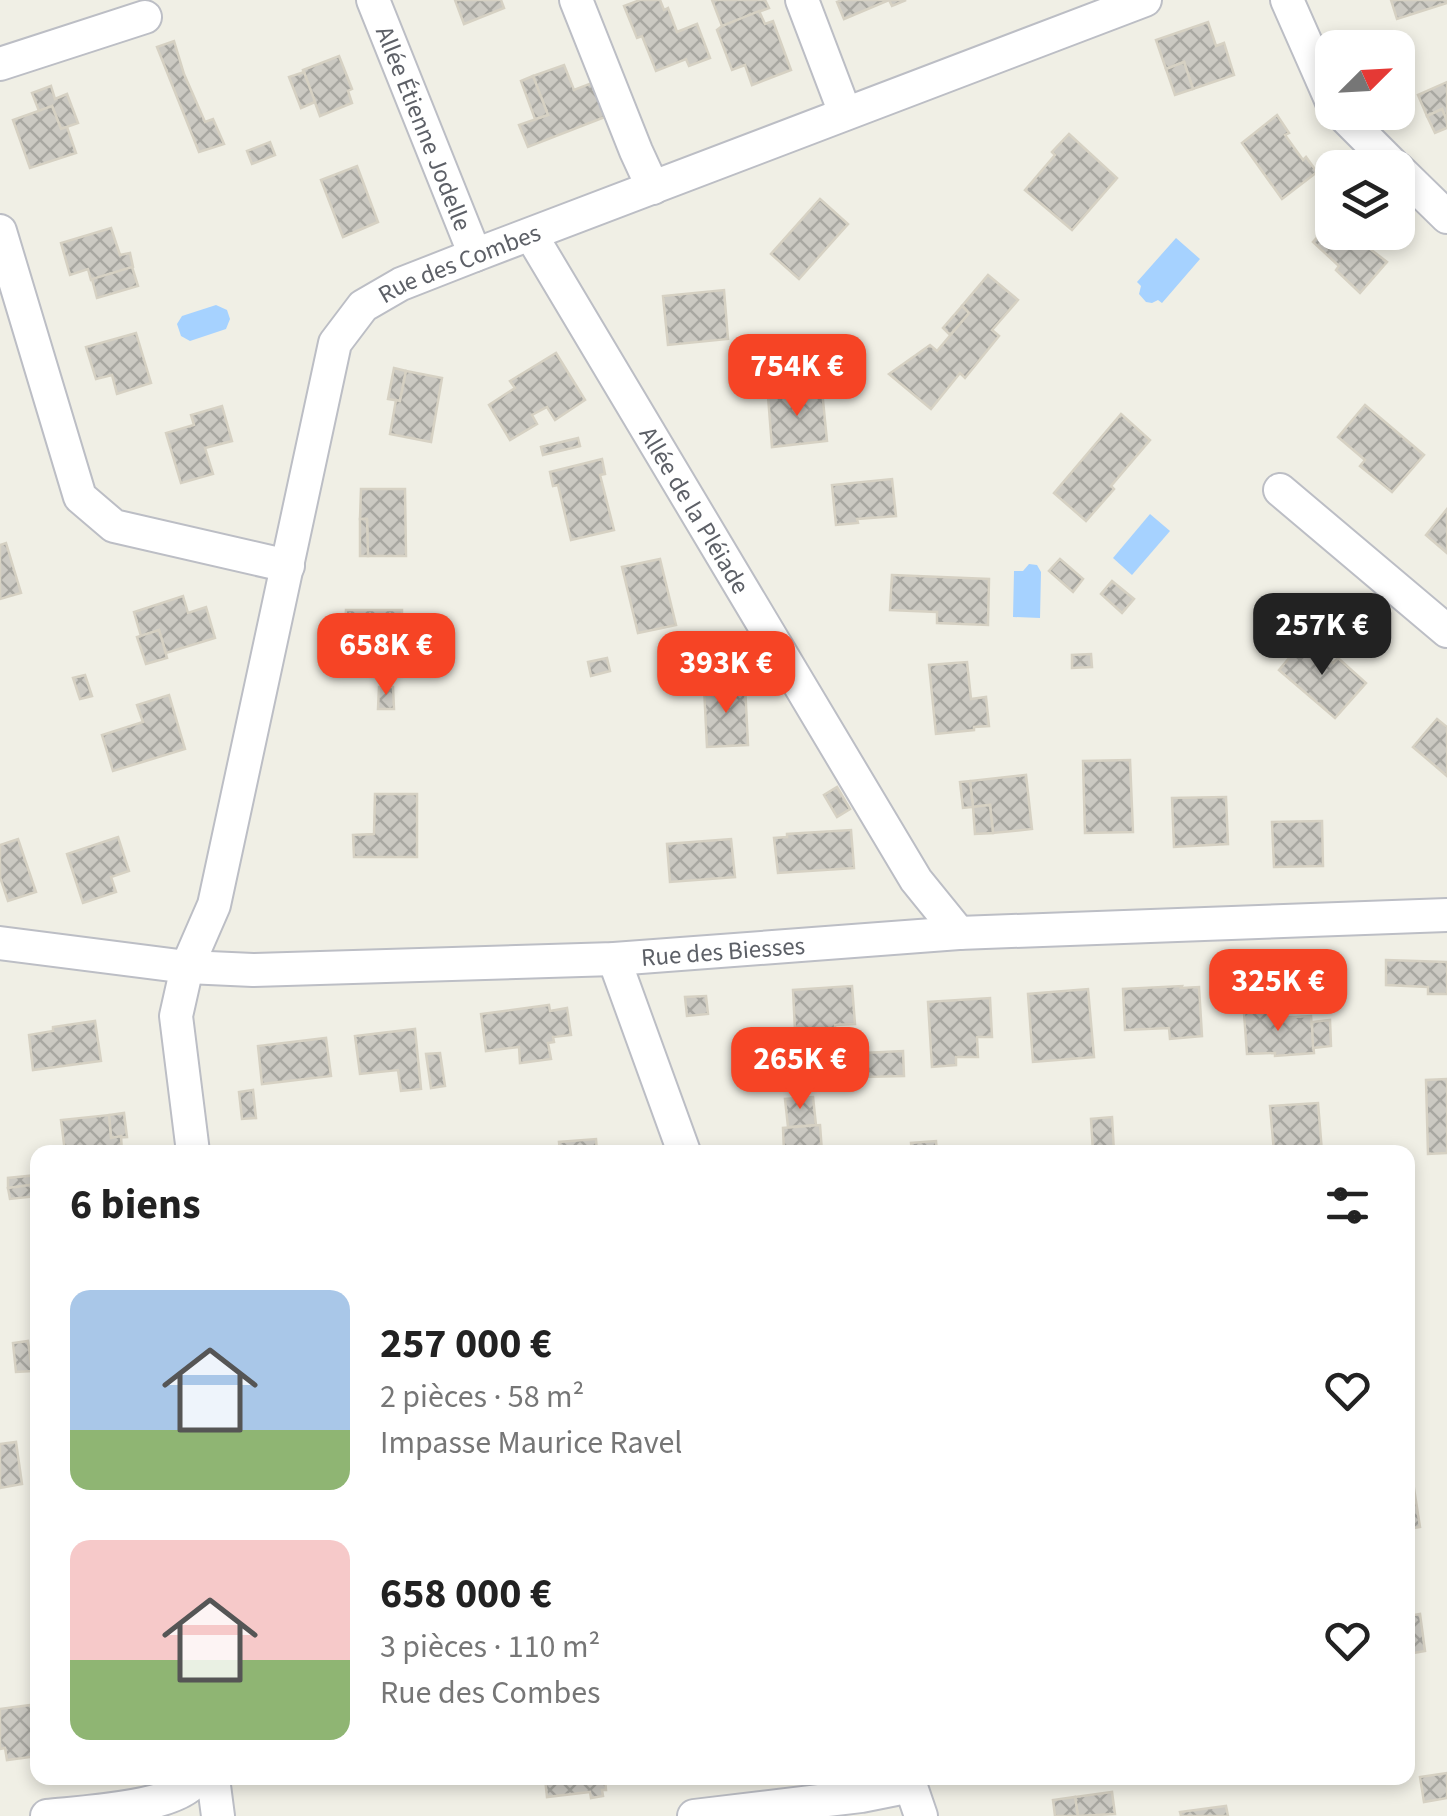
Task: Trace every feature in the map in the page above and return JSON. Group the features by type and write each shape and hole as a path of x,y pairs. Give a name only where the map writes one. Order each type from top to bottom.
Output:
{"street":[{"name":"Allée Étienne Jodelle","path":"373,0 474,254"},
{"path":"576,0 653,188"},
{"path":"802,0 845,114"},
{"path":"1286,0 1315,64"},
{"name":"Rue des Combes","path":"192,1145 176,1016 187,967 214,905 336,343 363,306 401,284 474,254 1134,2"},
{"path":"0,64 145,17"},
{"path":"1358,130 1379,150"},
{"path":"1415,186 1447,217"},
{"path":"0,230 80,497 114,526 288,566"},
{"name":"Allée de la Pléiade","path":"531,234 916,880 959,933"},
{"path":"1280,490 1447,632"},
{"name":"Rue des Biesses","path":"0,943 187,967 253,970 614,959 959,933 1447,915"},
{"path":"614,959 681,1145"},
{"path":"48,1816 156,1802 193,1785"},
{"path":"214,1785 218,1816"},
{"path":"694,1816 914,1793"}],"water":[{"path":"1176,238 1200,259 1162,303 1146,302 1139,294 1141,286 1137,282"},
{"path":"216,305 227,310 230,319 226,329 190,341 181,336 177,324 182,316"},
{"path":"1150,514 1170,531 1132,575 1113,558"},
{"path":"1029,564 1037,565 1041,572 1040,618 1013,617 1014,571 1023,571"}],"building":[{"path":"455,0 501,0 504,8 464,24"},
{"path":"640,0 660,0 664,10 668,8 677,32 697,24 710,58 689,66 686,59 656,71 624,6"},
{"path":"712,0 765,0 769,8 722,26"},
{"path":"889,0 844,19 837,2"},
{"path":"1391,0 1447,0 1447,3 1397,19"},
{"path":"759,11 765,24 773,21 791,70 752,85 745,65 732,70 717,30"},
{"path":"1208,22 1216,46 1224,43 1234,75 1193,89 1184,62 1166,69 1156,40"},
{"path":"174,41 205,122 213,119 224,144 199,152 157,47"},
{"path":"339,56 352,89 348,91 352,103 320,116 303,70"},
{"path":"1184,62 1193,89 1175,95 1166,69"},
{"path":"564,65 574,90 597,81 610,115 528,147 519,125 548,115 533,76"},
{"path":"304,72 315,102 301,108 289,77"},
{"path":"533,76 548,115 535,119 521,81"},
{"path":"1447,82 1447,121 1442,109 1427,116 1418,95"},
{"path":"51,86 55,99 67,94 78,123 61,129 52,106 39,111 32,93"},
{"path":"52,106 61,129 67,127 76,153 30,168 13,120"},
{"path":"1442,109 1447,128 1435,133 1427,116"},
{"path":"1277,115 1289,133 1285,135 1303,160 1306,157 1315,174 1282,199 1242,143"},
{"path":"1069,134 1117,178 1072,230 1025,190"},
{"path":"270,142 275,155 252,164 247,151"},
{"path":"357,166 378,222 343,237 321,180"},
{"path":"820,199 848,224 799,279 771,254"},
{"path":"111,228 120,255 130,253 133,267 91,280 88,269 70,275 61,243"},
{"path":"1322,250 1371,250 1387,262 1360,293 1336,270 1339,266"},
{"path":"132,267 138,286 97,298 92,279"},
{"path":"988,275 1018,300 992,330 999,336 965,378 960,373 931,409 889,374 930,345 937,351 969,313 962,306"},
{"path":"724,290 728,339 668,345 663,296"},
{"path":"962,306 969,313 950,335 943,328"},
{"path":"136,333 151,383 117,394 112,375 96,379 86,347"},
{"path":"556,353 585,400 555,420 547,407 532,415 537,424 510,440 489,405 515,388 510,381"},
{"path":"394,368 406,371 400,401 388,399"},
{"path":"406,371 442,378 431,442 390,434"},
{"path":"821,376 822,390 797,393 797,378"},
{"path":"822,390 827,441 772,447 768,396"},
{"path":"1365,405 1424,455 1392,492 1360,466 1365,460 1338,437"},
{"path":"222,406 232,441 205,448 213,474 181,483 166,433 194,425 191,415"},
{"path":"1121,414 1150,440 1086,521 1054,493"},
{"path":"578,438 580,446 543,455 541,447"},
{"path":"602,459 605,474 600,475 614,530 571,540 558,485 553,486 550,472"},
{"path":"892,479 896,516 836,525 832,485"},
{"path":"361,489 405,489 406,556 368,556 367,519 360,519"},
{"path":"1447,509 1447,553 1426,535"},
{"path":"360,519 367,519 368,556 360,556"},
{"path":"6,543 21,593 0,599 0,545"},
{"path":"660,559 676,625 638,633 622,567"},
{"path":"1060,559 1083,579 1073,592 1049,571"},
{"path":"892,575 989,579 988,625 937,623 937,612 890,610"},
{"path":"1112,581 1134,599 1122,613 1101,594"},
{"path":"183,596 188,613 206,607 215,638 166,653 159,630 141,636 134,612"},
{"path":"346,610 402,610 402,652 329,652 329,622 345,623"},
{"path":"159,630 167,658 146,664 137,637"},
{"path":"1305,639 1333,663 1338,658 1366,683 1335,718 1279,670"},
{"path":"1091,654 1092,667 1072,668 1072,655"},
{"path":"607,658 610,671 591,676 588,662"},
{"path":"967,662 971,699 986,697 989,726 936,734 929,665"},
{"path":"85,675 92,696 80,699 73,678"},
{"path":"745,685 748,745 707,747 704,687"},
{"path":"379,687 393,687 394,709 378,709"},
{"path":"169,695 185,749 113,771 102,735 143,722 137,705"},
{"path":"1437,719 1447,727 1447,776 1413,747"},
{"path":"1130,760 1133,832 1085,833 1083,761"},
{"path":"1026,775 1032,829 993,833 990,805 973,807 970,781"},
{"path":"970,781 973,807 963,808 960,782"},
{"path":"837,787 850,809 837,817 824,795"},
{"path":"375,794 417,794 417,857 354,857 353,835 374,834"},
{"path":"1226,797 1228,844 1174,847 1172,798"},
{"path":"990,805 993,833 975,834 973,807"},
{"path":"1322,821 1323,866 1274,867 1272,822"},
{"path":"851,830 854,868 778,873 774,838"},
{"path":"118,837 129,871 111,877 116,892 83,903 67,854"},
{"path":"18,839 36,892 8,901 0,877 0,845"},
{"path":"731,839 735,877 670,882 667,844"},
{"path":"1386,960 1447,962 1447,994 1428,994 1428,987 1386,985"},
{"path":"852,986 855,1024 835,1025 836,1048 796,1051 793,990"},
{"path":"1199,987 1202,1036 1170,1039 1169,1028 1125,1030 1123,989"},
{"path":"1088,989 1094,1057 1033,1062 1028,994"},
{"path":"706,996 708,1014 687,1016 685,997"},
{"path":"990,998 992,1037 977,1037 978,1057 956,1057 956,1065 932,1067 928,1002"},
{"path":"549,1005 550,1011 567,1008 571,1035 553,1037 554,1042 548,1043 551,1059 520,1063 519,1047 486,1051 481,1014"},
{"path":"1274,1011 1274,1018 1311,1016 1314,1053 1247,1054 1244,1013"},
{"path":"1330,1020 1331,1046 1313,1048 1312,1022"},
{"path":"95,1021 101,1061 33,1070 29,1035"},
{"path":"415,1029 421,1089 401,1091 398,1070 360,1074 355,1036"},
{"path":"326,1038 331,1076 262,1084 258,1046"},
{"path":"903,1051 904,1076 864,1077 863,1053"},
{"path":"440,1053 445,1086 431,1088 426,1054"},
{"path":"1447,1079 1447,1153 1428,1154 1426,1080"},
{"path":"253,1090 256,1118 242,1119 239,1092"},
{"path":"813,1097 816,1125 788,1127 785,1099"},
{"path":"1318,1103 1321,1145 1273,1145 1270,1106"},
{"path":"124,1113 127,1137 111,1138 109,1115"},
{"path":"109,1115 111,1138 121,1136 122,1145 64,1145 61,1120"},
{"path":"1112,1117 1114,1145 1093,1145 1091,1119"},
{"path":"820,1125 821,1145 784,1145 783,1128"},
{"path":"596,1139 596,1145 559,1145 559,1142"},
{"path":"936,1141 936,1145 911,1145"},
{"path":"30,1176 30,1185 8,1188 8,1178"},
{"path":"30,1185 30,1197 10,1199 8,1188"},
{"path":"28,1341 30,1371 16,1372 13,1343"},
{"path":"16,1442 22,1484 0,1488 0,1444"},
{"path":"1415,1495 1420,1527 1415,1528"},
{"path":"1420,1614 1425,1651 1415,1653 1415,1615"},
{"path":"30,1705 30,1757 7,1760 5,1748 0,1749 0,1709"},
{"path":"1447,1773 1447,1798 1424,1802 1420,1777"},
{"path":"546,1785 606,1785 603,1796 591,1798 590,1792 547,1797"},
{"path":"1112,1792 1115,1814 1078,1816 1075,1797"},
{"path":"1075,1797 1078,1816 1055,1816 1053,1800"},
{"path":"1226,1806 1228,1816 1181,1816 1180,1812"}]}
